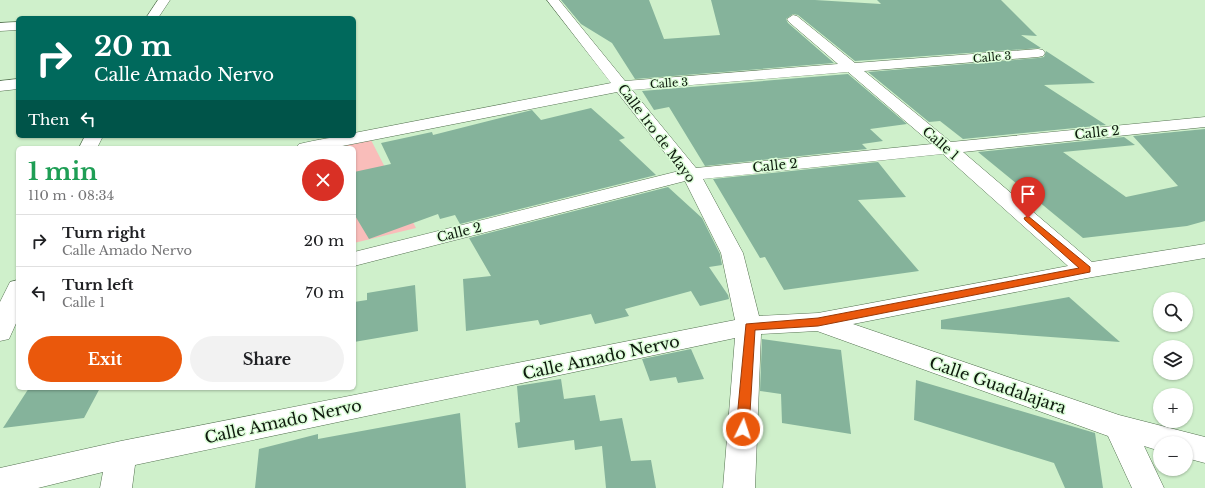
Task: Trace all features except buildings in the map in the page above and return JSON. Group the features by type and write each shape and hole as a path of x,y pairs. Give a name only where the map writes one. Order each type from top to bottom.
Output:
{"street":[{"path":"153,16 164,0"},
{"name":"Calle 1ro de Mayo","path":"553,0 690,174 732,253 750,326 739,488"},
{"name":"Calle 1","path":"793,19 946,147 1087,270"},
{"path":"0,27 16,26"},
{"name":"Calle 3","path":"315,146 622,86 1038,54"},
{"path":"0,86 16,84"},
{"name":"Calle 2","path":"356,258 690,174 1205,122"},
{"name":"Calle Amado Nervo","path":"0,483 121,454 750,326 818,322 1087,270 1205,251"},
{"path":"0,332 16,293"},
{"name":"Calle Guadalajara","path":"818,322 1119,427 1153,436"},
{"path":"1119,427 1148,488"},
{"path":"1193,447 1205,450"},
{"path":"116,488 121,454"}],"shaded area":[{"path":"371,140 416,228 356,243 356,146 343,146"}],"route":[{"path":"743,429 750,326 818,322 1087,270 1028,218"}]}
